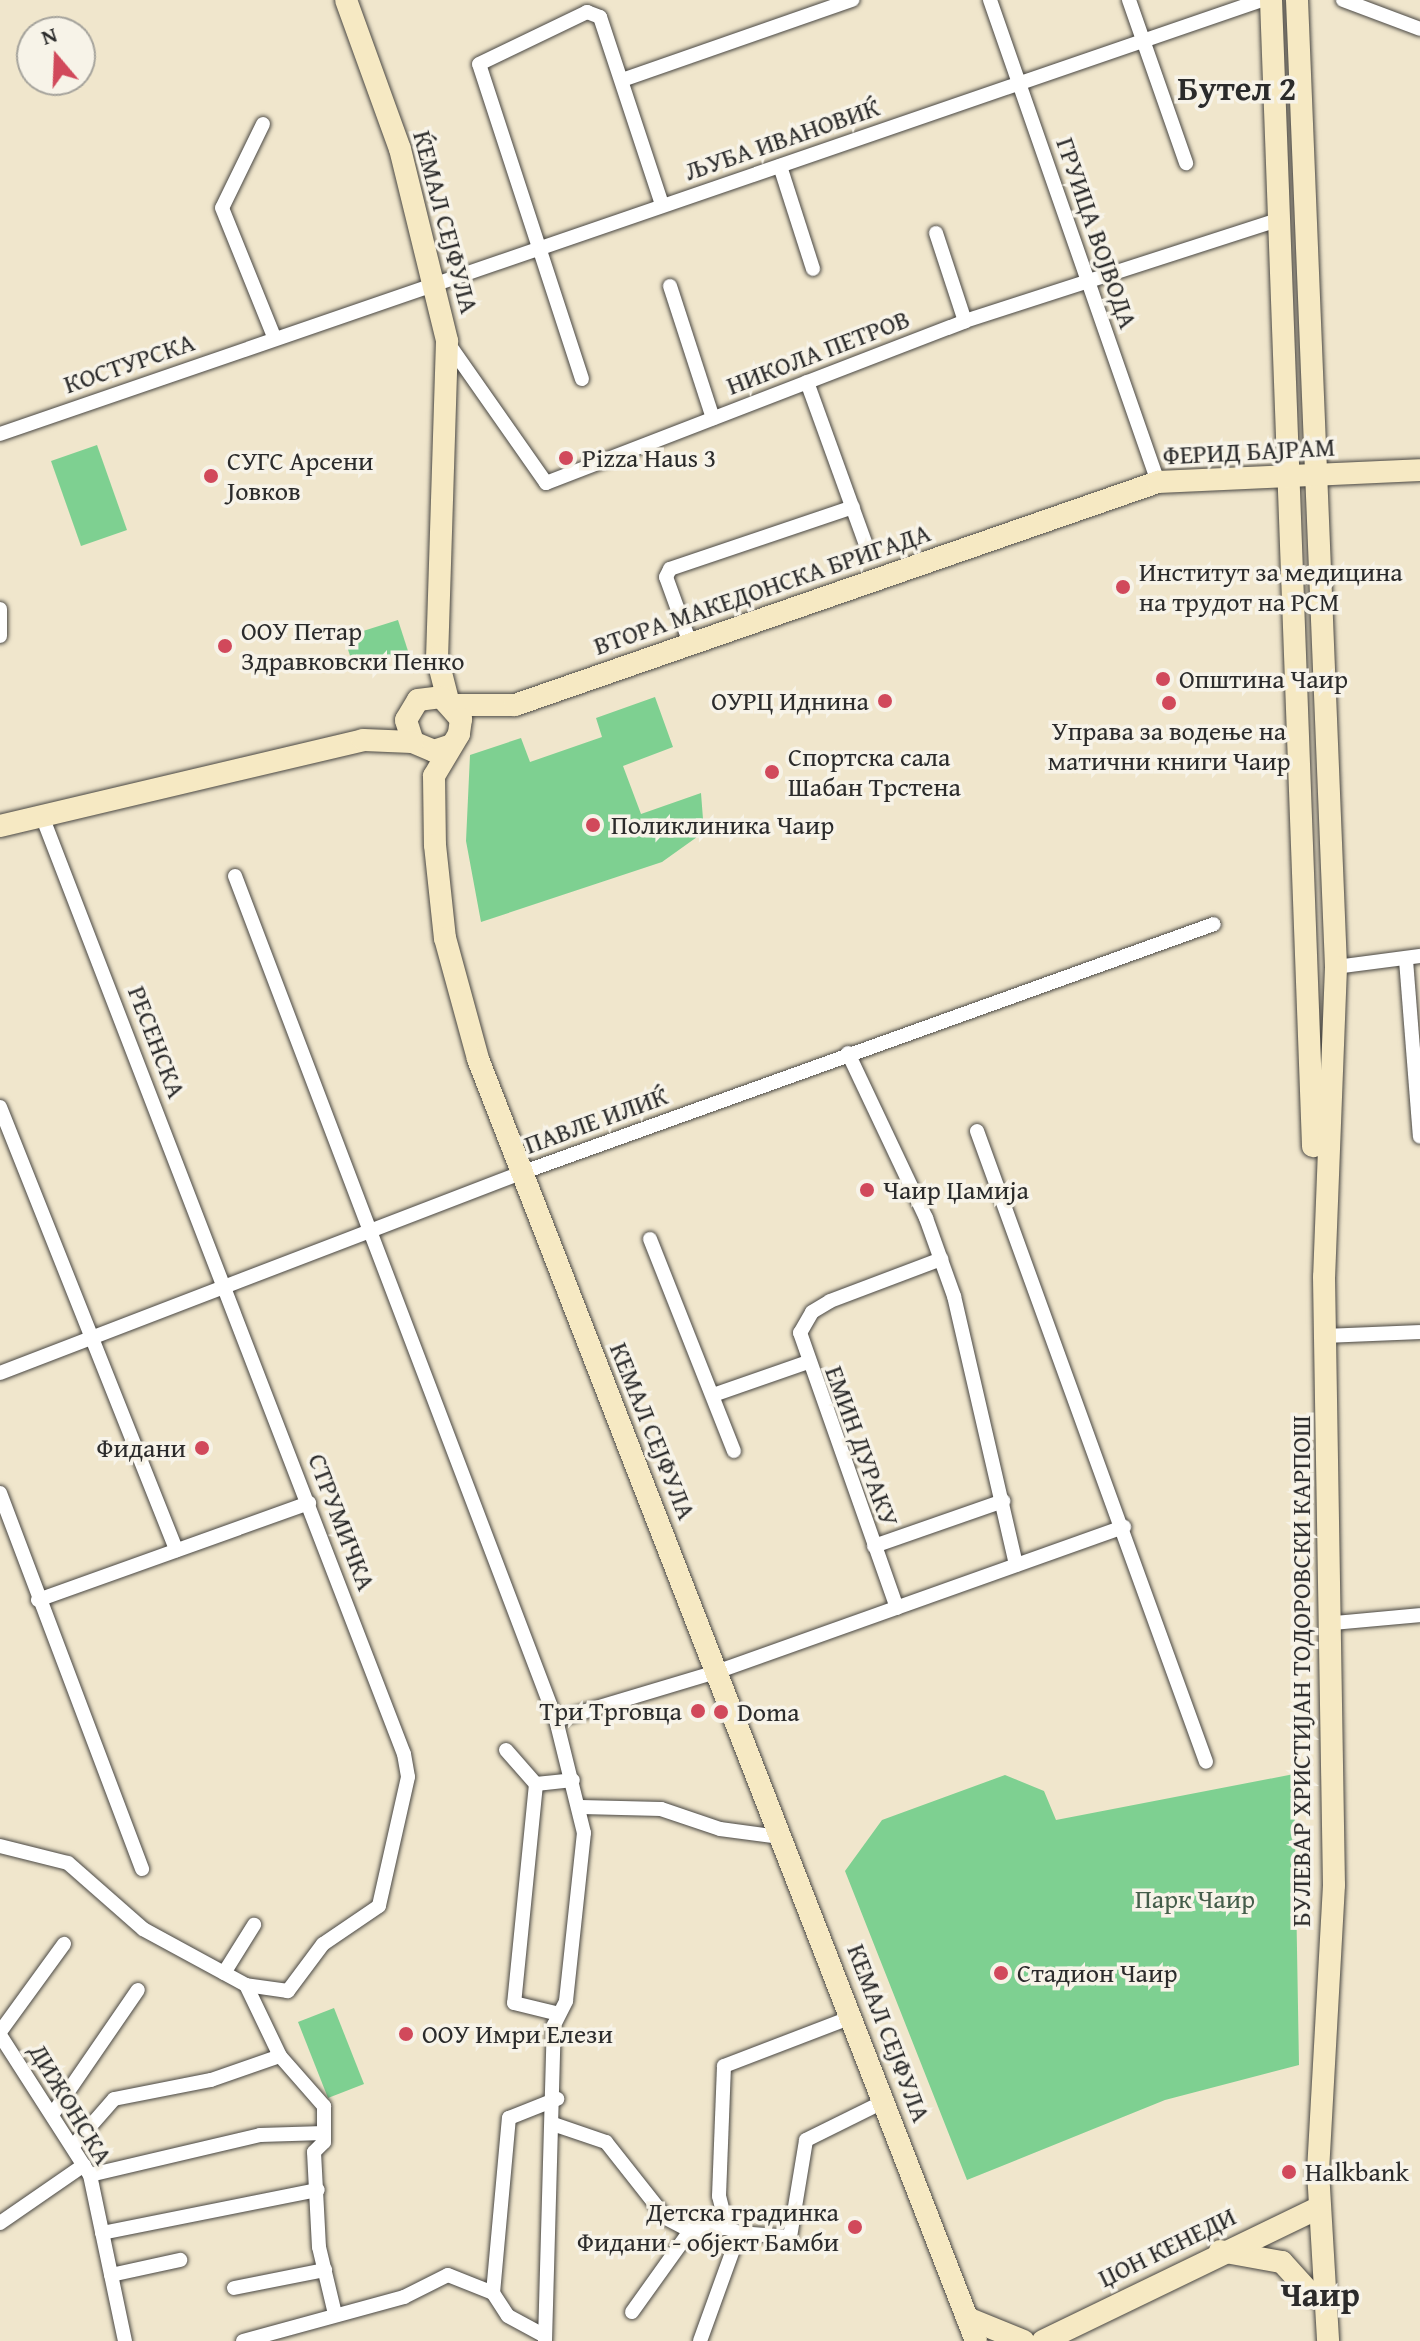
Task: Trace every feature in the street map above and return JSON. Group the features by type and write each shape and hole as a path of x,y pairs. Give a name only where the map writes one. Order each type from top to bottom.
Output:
{"street":[{"name":"ЌЕМАЛ СЕЈФУЛА","path":"346,0 400,149 437,283 447,341 437,657 451,702 454,739"},
{"path":"622,80 852,0"},
{"name":"ГРУИЦА ВОЈВОДА","path":"990,0 1158,482"},
{"path":"1129,0 1186,163"},
{"name":"ЉУБА ИВАНОВИЌ","path":"437,283 1262,0"},
{"name":"БУЛЕВАР ХРИСТИЈАН ТОДОРОВСКИ КАРПОШ","path":"1271,0 1275,221 1315,1229 1324,1277"},
{"name":"БУЛЕВАР ХРИСТИЈАН ТОДОРОВСКИ КАРПОШ","path":"1297,0 1336,967 1324,1277 1334,1623 1334,1885 1318,2208"},
{"path":"1343,0 1420,29"},
{"path":"582,379 479,64 587,12 606,25 662,205"},
{"path":"263,124 222,208 274,337"},
{"path":"780,166 813,269"},
{"name":"НИКОЛА ПЕТРОВ","path":"447,341 546,483 965,321 1087,278 1275,221"},
{"path":"936,233 965,321"},
{"name":"КОСТУРСКА","path":"0,434 437,283"},
{"path":"670,286 713,418"},
{"path":"807,382 865,542"},
{"name":"ФЕРИД БАЈРАМ","path":"1039,520 1158,482 1420,470"},
{"path":"690,643 666,577 670,569 853,507"},
{"name":"ВТОРА МАКЕДОНСКА БРИГАДА","path":"454,739 503,708 1039,520"},
{"path":"0,609 0,636"},
{"name":"ЌЕМАЛ СЕЈФУЛА","path":"416,705 437,657"},
{"name":"ВТОРА МАКЕДОНСКА БРИГАДА","path":"416,705 451,702 503,708"},
{"path":"363,740 416,705"},
{"path":"416,705 416,744 433,782 445,938 478,1059 521,1173"},
{"path":"0,826 363,740 416,744 454,739"},
{"path":"433,782 454,739"},
{"name":"РЕСЕНСКА","path":"42,816 226,1286"},
{"path":"235,876 375,1230 556,1720 581,1807 581,1863 559,2014 545,2339 508,2316 493,2293 448,2275 363,2309 334,2310 243,2341"},
{"name":"ПАВЛЕ ИЛИЌ","path":"0,1373 94,1331 226,1286 521,1173 1214,924"},
{"path":"1336,967 1413,958 1420,1136"},
{"path":"848,1053 941,1259 1003,1501 1016,1565"},
{"path":"0,1107 94,1331 176,1550"},
{"path":"977,1131 1124,1527 1206,1762"},
{"name":"КЕМАЛ СЕЈФУЛА","path":"521,1173 719,1671 780,1837 887,2100 976,2341"},
{"path":"650,1239 734,1451"},
{"name":"ЕМИН ДУРАКУ","path":"897,1608 805,1363 800,1333 812,1312 941,1259"},
{"name":"СТРУМИЧКА","path":"226,1286 309,1503 408,1777 379,1906 323,1944 288,1991 246,1985"},
{"path":"1325,1336 1420,1332"},
{"name":"ЕМИН ДУРАКУ","path":"713,1395 805,1363"},
{"path":"0,1493 6,1531 38,1600 142,1869"},
{"name":"ЕМИН ДУРАКУ","path":"874,1546 1003,1501"},
{"path":"38,1600 309,1503"},
{"path":"556,1720 719,1671 1124,1527"},
{"path":"1334,1623 1420,1615"},
{"path":"506,1750 536,1784 514,2003 559,2014"},
{"path":"536,1784 573,1780"},
{"path":"581,1807 661,1809 720,1829 780,1837"},
{"path":"0,1846 68,1863 143,1929 246,1985 280,2056 324,2106 324,2133 314,2152 325,2270 334,2310"},
{"path":"224,1973 254,1925"},
{"path":"0,2034 64,1944"},
{"path":"54,2112 138,1990"},
{"path":"700,2341 733,2230 718,2138 724,2066 854,2016"},
{"name":"ДИЖОНСКА","path":"0,2034 54,2112 87,2170 125,2341"},
{"path":"73,2146 114,2099 211,2080 280,2056"},
{"path":"493,2293 509,2118 557,2099"},
{"path":"556,2125 597,2134 638,2176 666,2218 690,2231 733,2230 790,2237 797,2162 806,2140 887,2100"},
{"path":"0,2223 87,2170 260,2135 324,2133"},
{"path":"102,2233 318,2190"},
{"path":"1314,2341 1312,2295 1318,2208"},
{"path":"1318,2208 1328,2341 1335,2341"},
{"name":"ЏОН КЕНЕДИ","path":"1043,2341 1219,2251 1318,2208"},
{"path":"632,2312 690,2231"},
{"path":"1219,2251 1282,2262 1312,2295"},
{"path":"111,2275 180,2260"},
{"path":"234,2288 325,2270"},
{"path":"958,2341 967,2318 1024,2341"}],"green space":[{"path":"97,445 127,530 81,546 51,461"},
{"path":"398,620 408,651 354,668 344,637"},
{"name":"Поликлиника Чаир","path":"655,697 673,747 623,766 641,814 701,793 704,832 662,862 481,922 466,841 470,755 521,738 530,762 602,737 596,718"},
{"name":"Парк Чаир","path":"1294,1774 1299,2065 1165,2100 967,2180 845,1871 882,1820 1005,1775 1044,1791 1056,1820"},
{"path":"334,2008 364,2084 328,2098 298,2022"}],"place":[{"name":"Pizza Haus 3","path":"566,458"},
{"name":"СУГС Арсени Јовков","path":"211,476"},
{"name":"Институт за медицина на трудот на РСМ","path":"1123,587"},
{"name":"ООУ Петар Здравковски Пенко","path":"225,646"},
{"name":"Општина Чаир","path":"1163,679"},
{"name":"ОУРЦ Иднина","path":"885,701"},
{"name":"Управа за водење на матични книги Чаир","path":"1169,703"},
{"name":"Спортска сала Шабан Трстена","path":"772,772"},
{"name":"Поликлиника Чаир","path":"593,825"},
{"name":"Чаир Џамија","path":"867,1190"},
{"name":"Фидани","path":"202,1448"},
{"name":"Три Трговца","path":"698,1711"},
{"name":"Doma","path":"721,1712"},
{"name":"Стадион Чаир","path":"1001,1973"},
{"name":"ООУ Имри Елези","path":"406,2034"},
{"name":"Halkbank","path":"1289,2172"},
{"name":"Детска градинка Фидани - објект Бамби","path":"855,2227"}],"district":[{"name":"Бутел 2","path":"1237,88"},
{"name":"Чаир","path":"1320,2294"}]}
